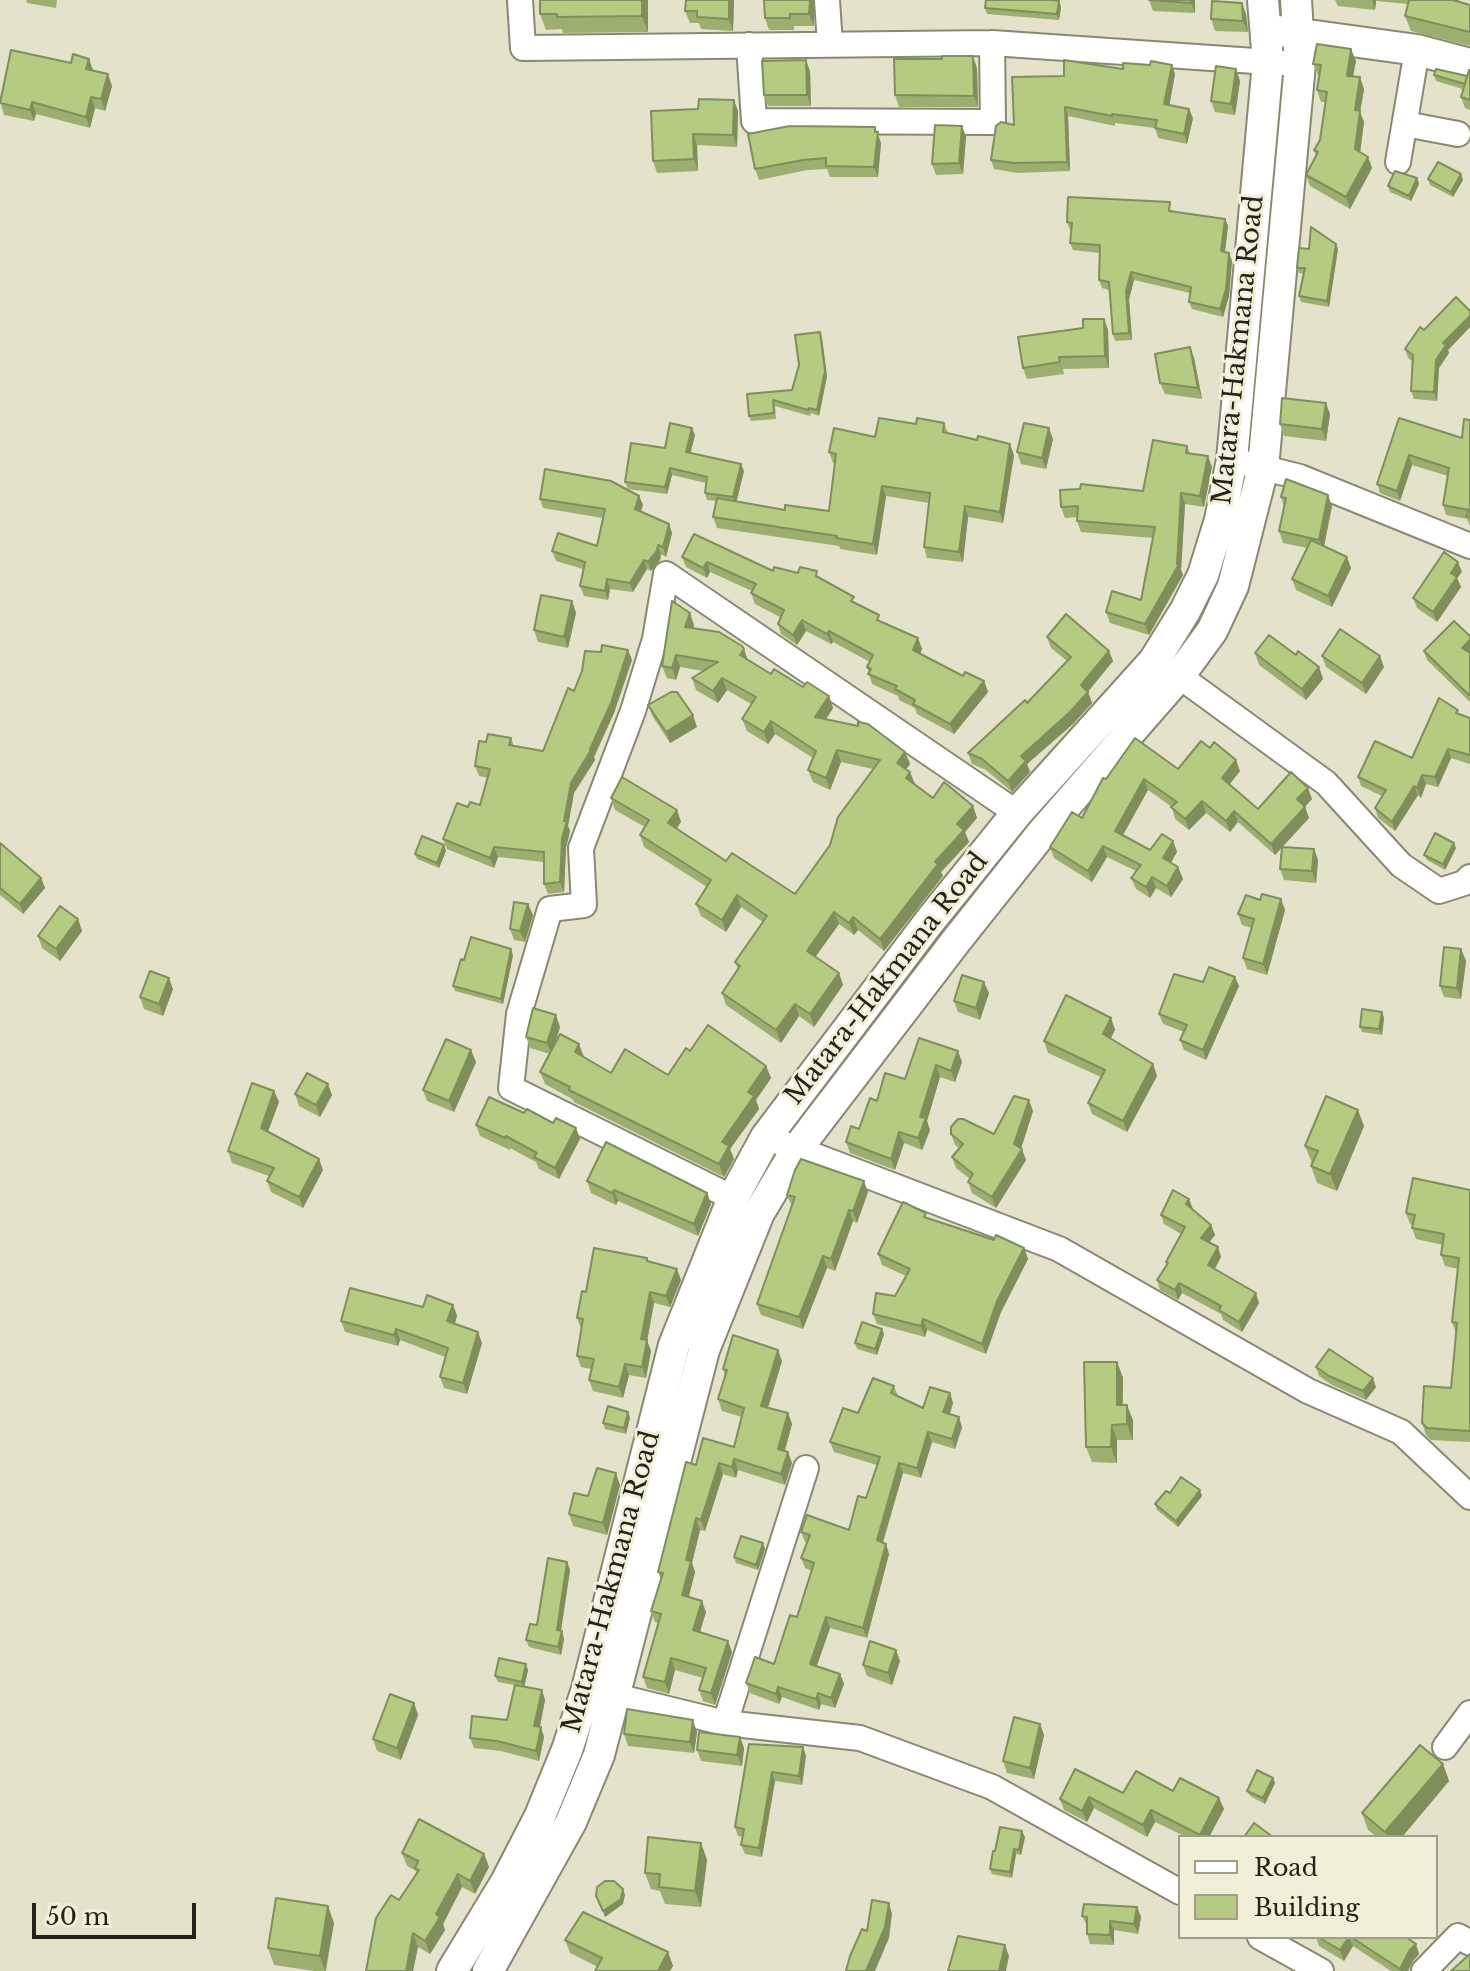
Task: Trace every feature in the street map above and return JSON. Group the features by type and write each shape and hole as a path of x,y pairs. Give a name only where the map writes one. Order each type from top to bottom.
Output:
{"main road":[{"name":"Matara-Hakmana Road","path":"452,1971 506,1882 540,1816 567,1750 601,1692 704,1350 759,1213 797,1149 1042,833 1179,676 1212,631 1233,586 1263,468 1300,49 1296,0"},
{"name":"Matara-Hakmana Road","path":"488,1971 532,1898 571,1822 599,1755 601,1692 674,1345 733,1198 766,1137 929,922 1017,813 1154,661 1203,575 1220,520 1232,460 1268,62 1264,15"},
{"path":"1264,15 1300,49 1417,50 1470,64"}],"street":[{"path":"520,0 523,48 992,43 1268,62 1300,49"},
{"path":"827,0 830,44"},
{"path":"749,45 754,121 993,122 992,43"},
{"path":"1398,162 1417,50"},
{"path":"1405,124 1458,134"},
{"path":"1232,460 1300,477 1470,546"},
{"path":"733,1198 511,1088 519,1014 550,909 584,905 581,848 642,682 655,639 666,574 1017,813"},
{"path":"1179,676 1326,783 1401,865 1439,891 1464,883 1470,877"},
{"path":"766,1137 1059,1249 1308,1391 1401,1432 1470,1497"},
{"path":"725,1723 806,1468"},
{"path":"601,1692 725,1723 860,1738 992,1787 1178,1891"},
{"path":"1445,1747 1470,1713"},
{"path":"1424,1971 1458,1936 1470,1943"},
{"path":"1264,1939 1321,1971"}],"building":[{"path":"540,0 642,0 642,16 557,17 557,14 540,14"},
{"path":"686,0 729,0 729,19 697,17 697,11 685,11"},
{"path":"764,0 810,0 809,14 765,18"},
{"path":"986,0 1059,1 1057,14 985,8"},
{"path":"1149,0 1191,0 1191,3"},
{"path":"1409,0 1453,0 1470,5 1470,32 1405,16"},
{"path":"1212,1 1242,3 1243,21 1211,19"},
{"path":"1317,44 1351,49 1347,76 1360,77 1355,110 1360,111 1355,149 1368,157 1346,197 1306,175 1318,152 1314,150 1320,140 1327,92 1317,90 1321,65 1313,64"},
{"path":"11,50 71,63 73,54 89,59 86,69 108,74 101,99 91,97 86,117 32,102 30,110 0,103"},
{"path":"942,56 973,56 974,96 895,95 894,59 942,59"},
{"path":"806,60 807,95 764,95 762,61"},
{"path":"1064,60 1123,69 1123,63 1150,65 1151,61 1172,65 1164,104 1189,109 1184,134 1155,128 1157,120 1065,107 1067,162 991,160 996,126 1001,122 1014,125 1012,77 1064,76"},
{"path":"1216,66 1236,69 1231,104 1211,101"},
{"path":"1436,69 1467,76 1465,84 1434,75"},
{"path":"1470,70 1470,100 1461,97"},
{"path":"699,99 734,100 733,135 693,134 694,159 653,161 651,111 698,109"},
{"path":"935,125 962,126 959,163 932,164"},
{"path":"790,126 875,127 875,132 878,132 874,167 826,166 826,158 755,169 748,134"},
{"path":"1438,162 1461,174 1451,192 1428,179"},
{"path":"1395,171 1417,178 1409,196 1388,186"},
{"path":"1068,197 1170,202 1169,211 1225,219 1221,251 1229,253 1226,289 1220,309 1189,302 1191,287 1131,272 1126,291 1129,333 1113,334 1109,282 1099,280 1100,245 1070,243 1072,223 1067,222"},
{"path":"1311,227 1336,244 1327,301 1299,296 1305,268 1297,268 1299,248 1309,249"},
{"path":"1456,297 1470,311 1470,316 1443,343 1446,345 1436,360 1434,392 1411,391 1413,355 1405,349 1420,327 1424,330"},
{"path":"1083,319 1104,319 1105,356 1059,357 1060,362 1023,368 1018,337 1083,328"},
{"path":"820,332 825,371 817,410 773,400 774,413 749,416 747,394 792,390 799,365 795,335"},
{"path":"1190,347 1198,388 1160,383 1155,354"},
{"path":"1282,398 1326,403 1322,429 1280,424"},
{"path":"879,418 916,424 917,418 944,423 943,432 1010,444 1000,512 965,506 959,552 924,547 930,493 882,486 873,544 713,517 717,498 785,510 785,505 829,511 836,454 829,452 834,428 875,437"},
{"path":"1399,418 1462,438 1464,419 1470,420 1470,517 1466,516 1469,510 1443,505 1449,468 1409,455 1397,491 1377,484"},
{"path":"670,423 692,428 686,452 741,464 733,497 705,493 707,477 670,468 665,487 625,482 631,443 665,448"},
{"path":"1024,423 1049,428 1042,458 1017,452"},
{"path":"1153,440 1187,446 1186,453 1208,456 1200,496 1181,493 1179,564 1145,624 1106,612 1112,591 1141,600 1155,527 1077,521 1078,506 1061,507 1060,490 1080,489 1081,484 1143,491"},
{"path":"545,469 611,481 639,496 635,509 669,524 663,547 658,545 648,562 644,560 630,583 607,579 605,591 580,586 585,562 552,551 558,533 597,546 605,509 540,499"},
{"path":"1286,479 1328,495 1319,540 1279,531 1286,498 1281,497"},
{"path":"694,534 773,571 774,567 798,573 800,567 817,571 816,576 854,597 851,601 879,615 877,620 918,638 913,650 963,676 965,672 984,681 950,724 913,704 915,700 895,689 897,686 868,674 871,669 867,667 873,655 802,620 793,635 778,624 784,610 751,593 756,584 707,562 703,568 682,557"},
{"path":"1311,540 1347,557 1328,596 1292,579"},
{"path":"1444,552 1458,562 1451,573 1457,577 1433,612 1413,598"},
{"path":"541,595 572,601 564,637 534,630"},
{"path":"672,601 690,613 685,627 719,632 742,646 744,649 740,655 771,674 774,669 803,687 807,682 829,696 815,717 858,726 858,722 868,724 905,752 897,763 910,772 906,778 933,798 944,782 973,806 957,824 964,830 935,862 938,864 880,939 853,917 849,923 834,912 807,951 839,973 810,1014 795,1004 776,1030 722,993 740,966 735,962 767,916 737,895 722,920 696,904 711,880 640,835 649,820 611,798 622,777 677,810 668,823 726,861 732,853 795,894 830,845 838,817 880,760 837,750 826,778 808,770 816,751 771,721 764,732 742,719 756,697 722,678 713,691 692,678 718,662 676,655 672,668 662,666"},
{"path":"1066,614 1109,651 1081,685 1088,692 1021,756 1026,761 1008,781 982,759 968,753 1025,700 1027,703 1071,657 1047,637"},
{"path":"1454,621 1470,636 1462,648 1470,653 1469,695 1424,651"},
{"path":"1340,629 1380,656 1362,683 1322,656"},
{"path":"1269,635 1319,667 1302,689 1255,653"},
{"path":"602,645 628,650 611,703 591,750 571,783 562,838 560,882 544,884 544,852 494,847 490,858 443,839 457,803 468,807 470,802 480,805 490,769 475,766 479,741 486,742 488,734 511,738 509,745 543,751 568,688 574,691 582,671 585,651 601,652"},
{"path":"671,692 677,692 693,715 666,732 648,705"},
{"path":"1439,698 1458,710 1456,713 1470,718 1470,755 1448,749 1435,777 1422,775 1417,788 1414,786 1392,822 1375,808 1386,790 1358,777 1375,741 1412,758"},
{"path":"1135,738 1178,769 1201,741 1210,748 1214,742 1236,760 1222,778 1258,809 1291,772 1308,788 1297,799 1305,807 1271,844 1234,811 1226,821 1202,801 1185,819 1171,807 1177,802 1144,779 1115,831 1150,850 1162,834 1173,841 1163,858 1178,867 1167,886 1152,877 1146,887 1131,878 1141,865 1103,846 1088,871 1050,847 1072,812 1082,818 1103,778 1106,779"},
{"path":"1435,833 1454,843 1443,864 1424,855"},
{"path":"422,836 444,845 437,863 415,854"},
{"path":"0,843 41,878 20,904 0,888"},
{"path":"1282,847 1314,849 1312,871 1280,869"},
{"path":"1262,894 1281,899 1263,964 1243,958 1254,919 1238,914 1246,895 1260,900"},
{"path":"514,902 528,904 520,931 510,929"},
{"path":"60,906 78,919 56,949 38,936"},
{"path":"471,937 511,949 501,999 453,986"},
{"path":"1444,947 1461,949 1457,988 1440,986"},
{"path":"1209,967 1235,977 1203,1050 1180,1040 1187,1025 1159,1014 1174,974 1203,982"},
{"path":"150,971 169,978 159,1004 140,997"},
{"path":"962,975 984,982 976,1008 954,1001"},
{"path":"1066,995 1111,1018 1103,1034 1153,1064 1123,1121 1088,1103 1105,1070 1044,1041"},
{"path":"533,1008 556,1015 547,1043 526,1037"},
{"path":"1362,1009 1382,1012 1379,1029 1360,1027"},
{"path":"708,1025 766,1066 748,1092 754,1096 722,1142 729,1146 719,1164 569,1090 570,1087 540,1072 560,1034 579,1044 575,1052 611,1073 625,1049 668,1075 686,1048 690,1051"},
{"path":"919,1038 958,1051 951,1071 936,1065 920,1117 926,1118 918,1138 899,1132 891,1159 846,1142 851,1126 859,1129 870,1098 877,1101 885,1073 905,1079"},
{"path":"446,1039 471,1050 449,1101 423,1090"},
{"path":"307,1073 328,1084 316,1105 295,1094"},
{"path":"252,1083 274,1091 261,1128 319,1159 299,1197 267,1181 274,1168 228,1151"},
{"path":"1014,1096 1029,1100 1014,1144 1022,1149 992,1197 968,1182 973,1174 952,1157 963,1144 951,1134 951,1127 958,1119 963,1119 994,1134"},
{"path":"1326,1096 1358,1110 1330,1174 1311,1166 1318,1151 1305,1146"},
{"path":"489,1097 524,1113 527,1109 553,1123 556,1118 576,1128 555,1168 534,1157 537,1153 506,1136 476,1125"},
{"path":"606,1142 707,1193 694,1224 587,1181"},
{"path":"801,1159 864,1181 853,1211 849,1210 831,1259 823,1256 799,1317 757,1304 795,1197 787,1195"},
{"path":"1413,1178 1470,1190 1470,1431 1427,1428 1422,1423 1424,1386 1451,1388 1457,1323 1452,1322 1459,1258 1441,1255 1444,1234 1412,1228 1415,1215 1406,1213"},
{"path":"1173,1190 1189,1199 1186,1204 1211,1225 1201,1238 1218,1247 1208,1265 1256,1293 1239,1322 1219,1310 1221,1306 1179,1283 1175,1290 1157,1280 1185,1227 1161,1215"},
{"path":"903,1202 926,1213 924,1217 994,1240 996,1235 1024,1248 997,1301 982,1344 923,1319 921,1326 873,1314 876,1293 895,1296 910,1269 878,1254"},
{"path":"594,1248 647,1258 647,1261 677,1269 666,1296 650,1292 641,1339 647,1340 642,1367 625,1364 619,1387 589,1380 594,1359 577,1356 583,1319 577,1318 582,1291 586,1292"},
{"path":"350,1288 423,1307 427,1295 453,1305 447,1321 478,1332 463,1383 440,1377 448,1348 396,1329 394,1335 341,1321"},
{"path":"862,1322 882,1329 875,1349 855,1343"},
{"path":"733,1335 778,1350 761,1406 788,1413 778,1449 788,1452 781,1474 734,1459 732,1467 719,1463 701,1520 696,1518 686,1560 691,1561 682,1595 702,1601 693,1630 728,1641 711,1693 699,1690 706,1668 671,1658 665,1682 643,1677 661,1614 651,1611 663,1573 658,1572 686,1462 696,1465 703,1438 734,1447 744,1408 718,1399"},
{"path":"1329,1349 1373,1378 1363,1391 1316,1367"},
{"path":"1084,1362 1117,1362 1117,1405 1127,1405 1127,1424 1112,1425 1111,1447 1086,1447"},
{"path":"873,1378 894,1386 891,1393 923,1408 930,1387 950,1393 943,1412 959,1417 952,1439 928,1432 917,1468 899,1463 877,1540 886,1544 863,1628 826,1617 810,1664 840,1674 831,1698 818,1693 816,1699 778,1687 776,1694 746,1683 755,1657 774,1664 790,1615 797,1617 814,1563 801,1558 810,1535 801,1532 807,1515 849,1530 858,1496 866,1498 880,1457 830,1442 843,1408 858,1413"},
{"path":"608,1406 628,1412 624,1428 603,1423"},
{"path":"597,1468 616,1473 603,1523 569,1514 574,1493 588,1496"},
{"path":"1181,1477 1200,1490 1176,1521 1155,1504 1166,1491 1170,1493"},
{"path":"741,1536 763,1543 756,1565 734,1557"},
{"path":"548,1558 567,1562 557,1630 562,1631 558,1647 526,1640 530,1624 537,1625"},
{"path":"870,1641 896,1650 888,1673 863,1665"},
{"path":"499,1658 526,1664 522,1682 495,1676"},
{"path":"515,1685 542,1690 534,1726 541,1727 536,1751 470,1738 472,1716 507,1720"},
{"path":"390,1694 414,1703 397,1748 373,1739"},
{"path":"627,1709 693,1720 690,1742 624,1734"},
{"path":"1014,1717 1040,1724 1030,1768 1003,1761"},
{"path":"699,1732 740,1737 737,1755 697,1750"},
{"path":"749,1744 803,1747 799,1776 772,1772 759,1848 741,1845 744,1829 735,1827"},
{"path":"1420,1745 1443,1764 1385,1832 1362,1813"},
{"path":"1075,1769 1123,1793 1136,1771 1173,1791 1180,1778 1219,1798 1200,1835 1151,1810 1143,1825 1089,1797 1082,1811 1060,1799"},
{"path":"1257,1770 1273,1778 1263,1798 1247,1791"},
{"path":"419,1819 484,1854 470,1881 458,1874 436,1914 440,1917 425,1941 413,1933 406,1971 366,1971 376,1918 391,1895 399,1900 419,1870 415,1868 418,1861 402,1853"},
{"path":"1254,1823 1270,1835 1245,1835"},
{"path":"1000,1827 1022,1831 1019,1850 1014,1849 1010,1872 990,1869"},
{"path":"648,1837 701,1843 695,1891 659,1887 660,1874 645,1873"},
{"path":"605,1881 614,1881 623,1889 621,1899 603,1911 596,1896 597,1887"},
{"path":"276,1898 328,1906 320,1956 268,1948"},
{"path":"872,1900 889,1903 885,1927 866,1971 846,1971 862,1929 867,1931"},
{"path":"1084,1904 1137,1907 1134,1924 1110,1921 1110,1935 1087,1934 1087,1917 1082,1916"},
{"path":"583,1912 668,1952 658,1971 595,1971 602,1958 565,1940"},
{"path":"958,1936 1005,1945 999,1971 948,1971"},
{"path":"1321,1939 1348,1939 1340,1950"},
{"path":"1354,1939 1409,1939 1416,1944 1400,1969"},
{"path":"1470,1954 1470,1971 1451,1971"}]}
